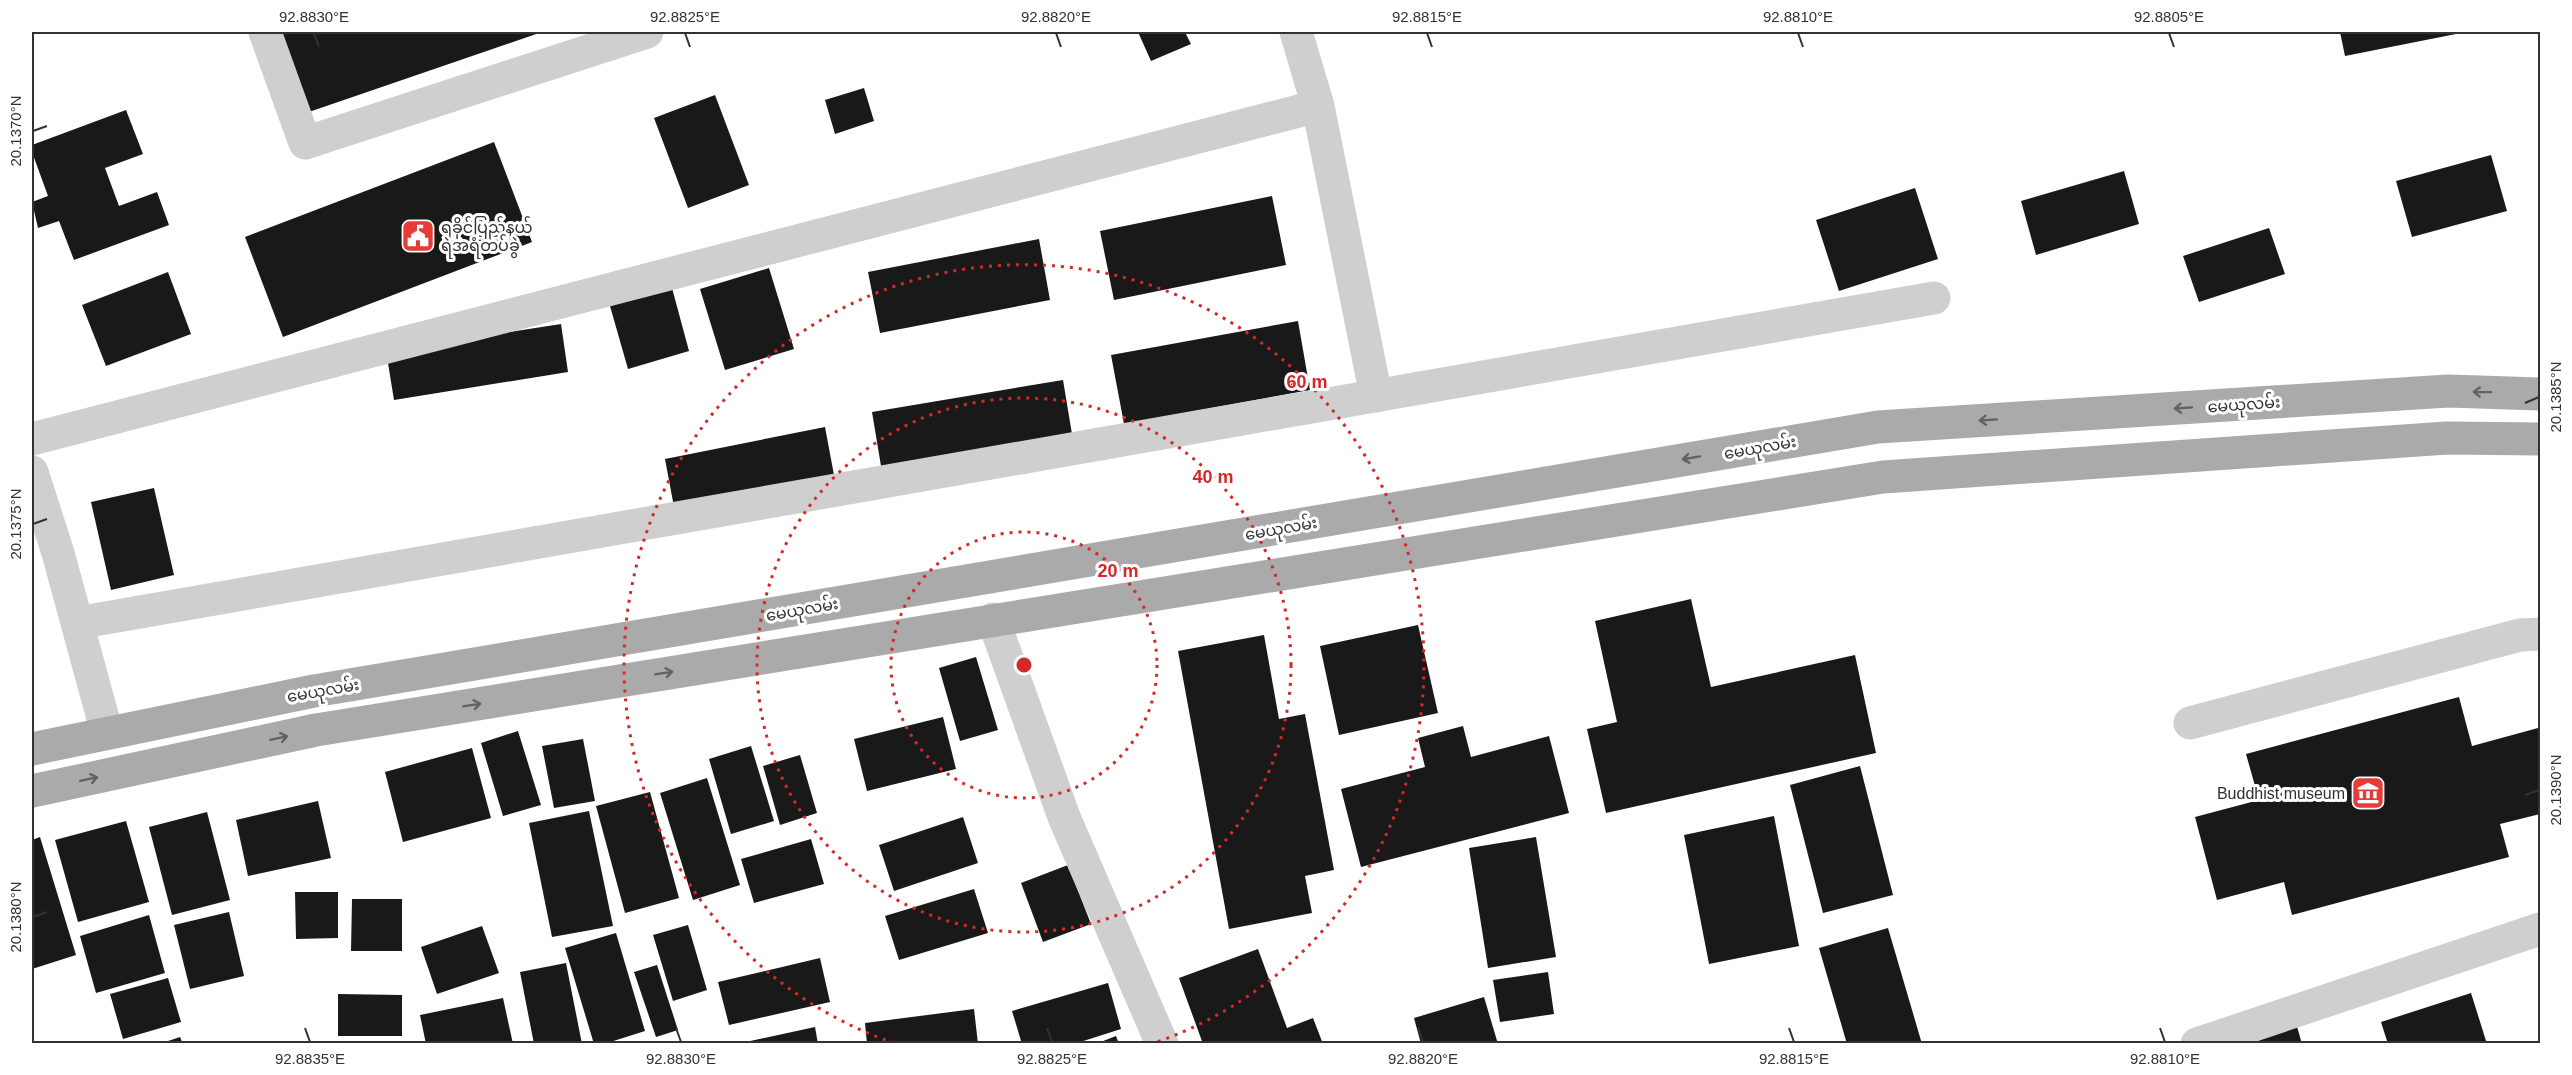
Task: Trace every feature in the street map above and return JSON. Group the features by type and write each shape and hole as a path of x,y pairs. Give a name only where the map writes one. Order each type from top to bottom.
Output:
{"main road":[{"name":"မေယုလမ်း","path":"32,749 326,689 1878,427 2448,391 2541,393"},
{"path":"32,791 316,730 1883,477 2447,438 2541,439"}],"street":[{"path":"265,32 305,143 647,32"},
{"path":"1296,32 1318,106 1376,396"},
{"path":"32,439 1318,106"},
{"path":"77,623 1934,298"},
{"path":"32,472 107,733"},
{"path":"993,619 1064,817 1162,1044"},
{"path":"2190,723 2520,635 2541,634"},
{"path":"2197,1044 2541,929"}],"building":[{"path":"288,32 542,32 306,113 280,34"},
{"path":"1138,32 1185,32 1191,44 1151,61"},
{"path":"2340,32 2456,32 2456,34 2345,56"},
{"path":"864,88 874,121 835,134 825,100"},
{"path":"715,95 749,185 688,208 654,118"},
{"path":"126,110 143,154 105,168 119,206 157,192 169,225 74,260 59,221 38,228 32,202 48,196 32,152 32,145"},
{"path":"494,142 532,242 283,337 245,237"},
{"path":"2491,155 2507,211 2412,237 2396,181"},
{"path":"2124,171 2139,224 2036,255 2021,201"},
{"path":"1915,188 1938,259 1839,291 1816,220"},
{"path":"1272,196 1286,265 1114,300 1100,231"},
{"path":"2269,228 2285,274 2199,302 2183,256"},
{"path":"1039,239 1050,300 880,333 868,272"},
{"path":"769,268 794,349 725,370 700,289"},
{"path":"168,272 191,334 106,366 82,305"},
{"path":"672,288 689,351 628,369 610,306"},
{"path":"1298,321 1310,390 1124,424 1111,355"},
{"path":"561,324 568,372 394,400 386,351"},
{"path":"1063,380 1072,434 881,466 872,412"},
{"path":"825,427 834,475 674,507 665,459"},
{"path":"154,488 174,575 111,590 91,502"},
{"path":"1691,599 1711,687 1855,655 1876,753 1606,813 1587,729 1617,722 1595,621"},
{"path":"1418,625 1438,713 1339,735 1320,646"},
{"path":"1264,635 1279,719 1305,714 1334,870 1305,876 1312,913 1229,929 1178,651"},
{"path":"976,657 998,730 960,741 939,668"},
{"path":"2459,697 2472,746 2538,728 2540,814 2500,824 2509,857 2292,915 2284,882 2217,900 2195,817 2259,800 2246,754"},
{"path":"943,717 956,769 867,791 854,739"},
{"path":"1463,726 1471,757 1549,736 1569,813 1361,867 1341,789 1425,767 1418,738"},
{"path":"518,731 541,805 503,816 481,743"},
{"path":"583,739 595,801 554,808 542,746"},
{"path":"751,746 774,821 731,834 709,759"},
{"path":"472,748 491,818 403,842 385,772"},
{"path":"800,755 817,813 780,825 763,766"},
{"path":"1860,766 1893,895 1823,913 1790,785"},
{"path":"707,778 740,885 693,900 660,793"},
{"path":"650,792 679,898 625,913 596,806"},
{"path":"318,801 331,858 248,876 236,820"},
{"path":"589,811 613,926 552,937 529,823"},
{"path":"207,812 230,900 172,915 149,827"},
{"path":"1774,816 1799,946 1709,964 1684,835"},
{"path":"963,817 978,863 894,891 879,845"},
{"path":"126,821 149,902 78,922 55,840"},
{"path":"40,837 76,955 32,969 32,840"},
{"path":"1536,837 1556,957 1488,968 1469,848"},
{"path":"811,839 824,884 754,903 741,859"},
{"path":"1068,865 1091,924 1043,942 1021,883"},
{"path":"974,889 988,933 899,960 885,916"},
{"path":"295,892 338,892 338,938 296,939"},
{"path":"352,899 402,899 402,951 351,951"},
{"path":"229,912 244,976 190,989 174,925"},
{"path":"149,915 165,973 96,993 80,936"},
{"path":"688,925 707,990 673,1001 653,935"},
{"path":"482,926 499,973 437,994 421,947"},
{"path":"1888,928 1922,1044 1847,1044 1819,948"},
{"path":"616,933 645,1031 604,1044 594,1044 565,948"},
{"path":"1258,949 1287,1028 1313,1018 1323,1044 1203,1044 1179,978"},
{"path":"820,958 830,1002 729,1025 718,982"},
{"path":"566,963 582,1044 534,1044 520,972"},
{"path":"657,965 678,1030 656,1037 634,972"},
{"path":"1548,972 1554,1014 1500,1022 1493,980"},
{"path":"168,978 181,1022 123,1039 110,994"},
{"path":"1108,983 1121,1029 1074,1044 1022,1044 1012,1011"},
{"path":"2471,993 2487,1044 2388,1044 2381,1022"},
{"path":"338,994 402,995 402,1036 338,1036"},
{"path":"1484,997 1498,1044 1421,1044 1414,1018"},
{"path":"503,998 513,1044 426,1044 420,1015"},
{"path":"974,1009 978,1044 867,1044 865,1023"},
{"path":"2296,1023 2302,1044 2234,1044"},
{"path":"815,1027 818,1044 741,1044 741,1043"},
{"path":"1116,1036 1119,1044 1098,1044 1098,1043"},
{"path":"180,1037 183,1044 162,1044 162,1043"}],"place":[{"name":"ရခိုင်ပြည်နယ် ရဲအရံတပ်ခွဲ","path":"418,236"},
{"name":"Buddhist museum","path":"2368,793"}]}
